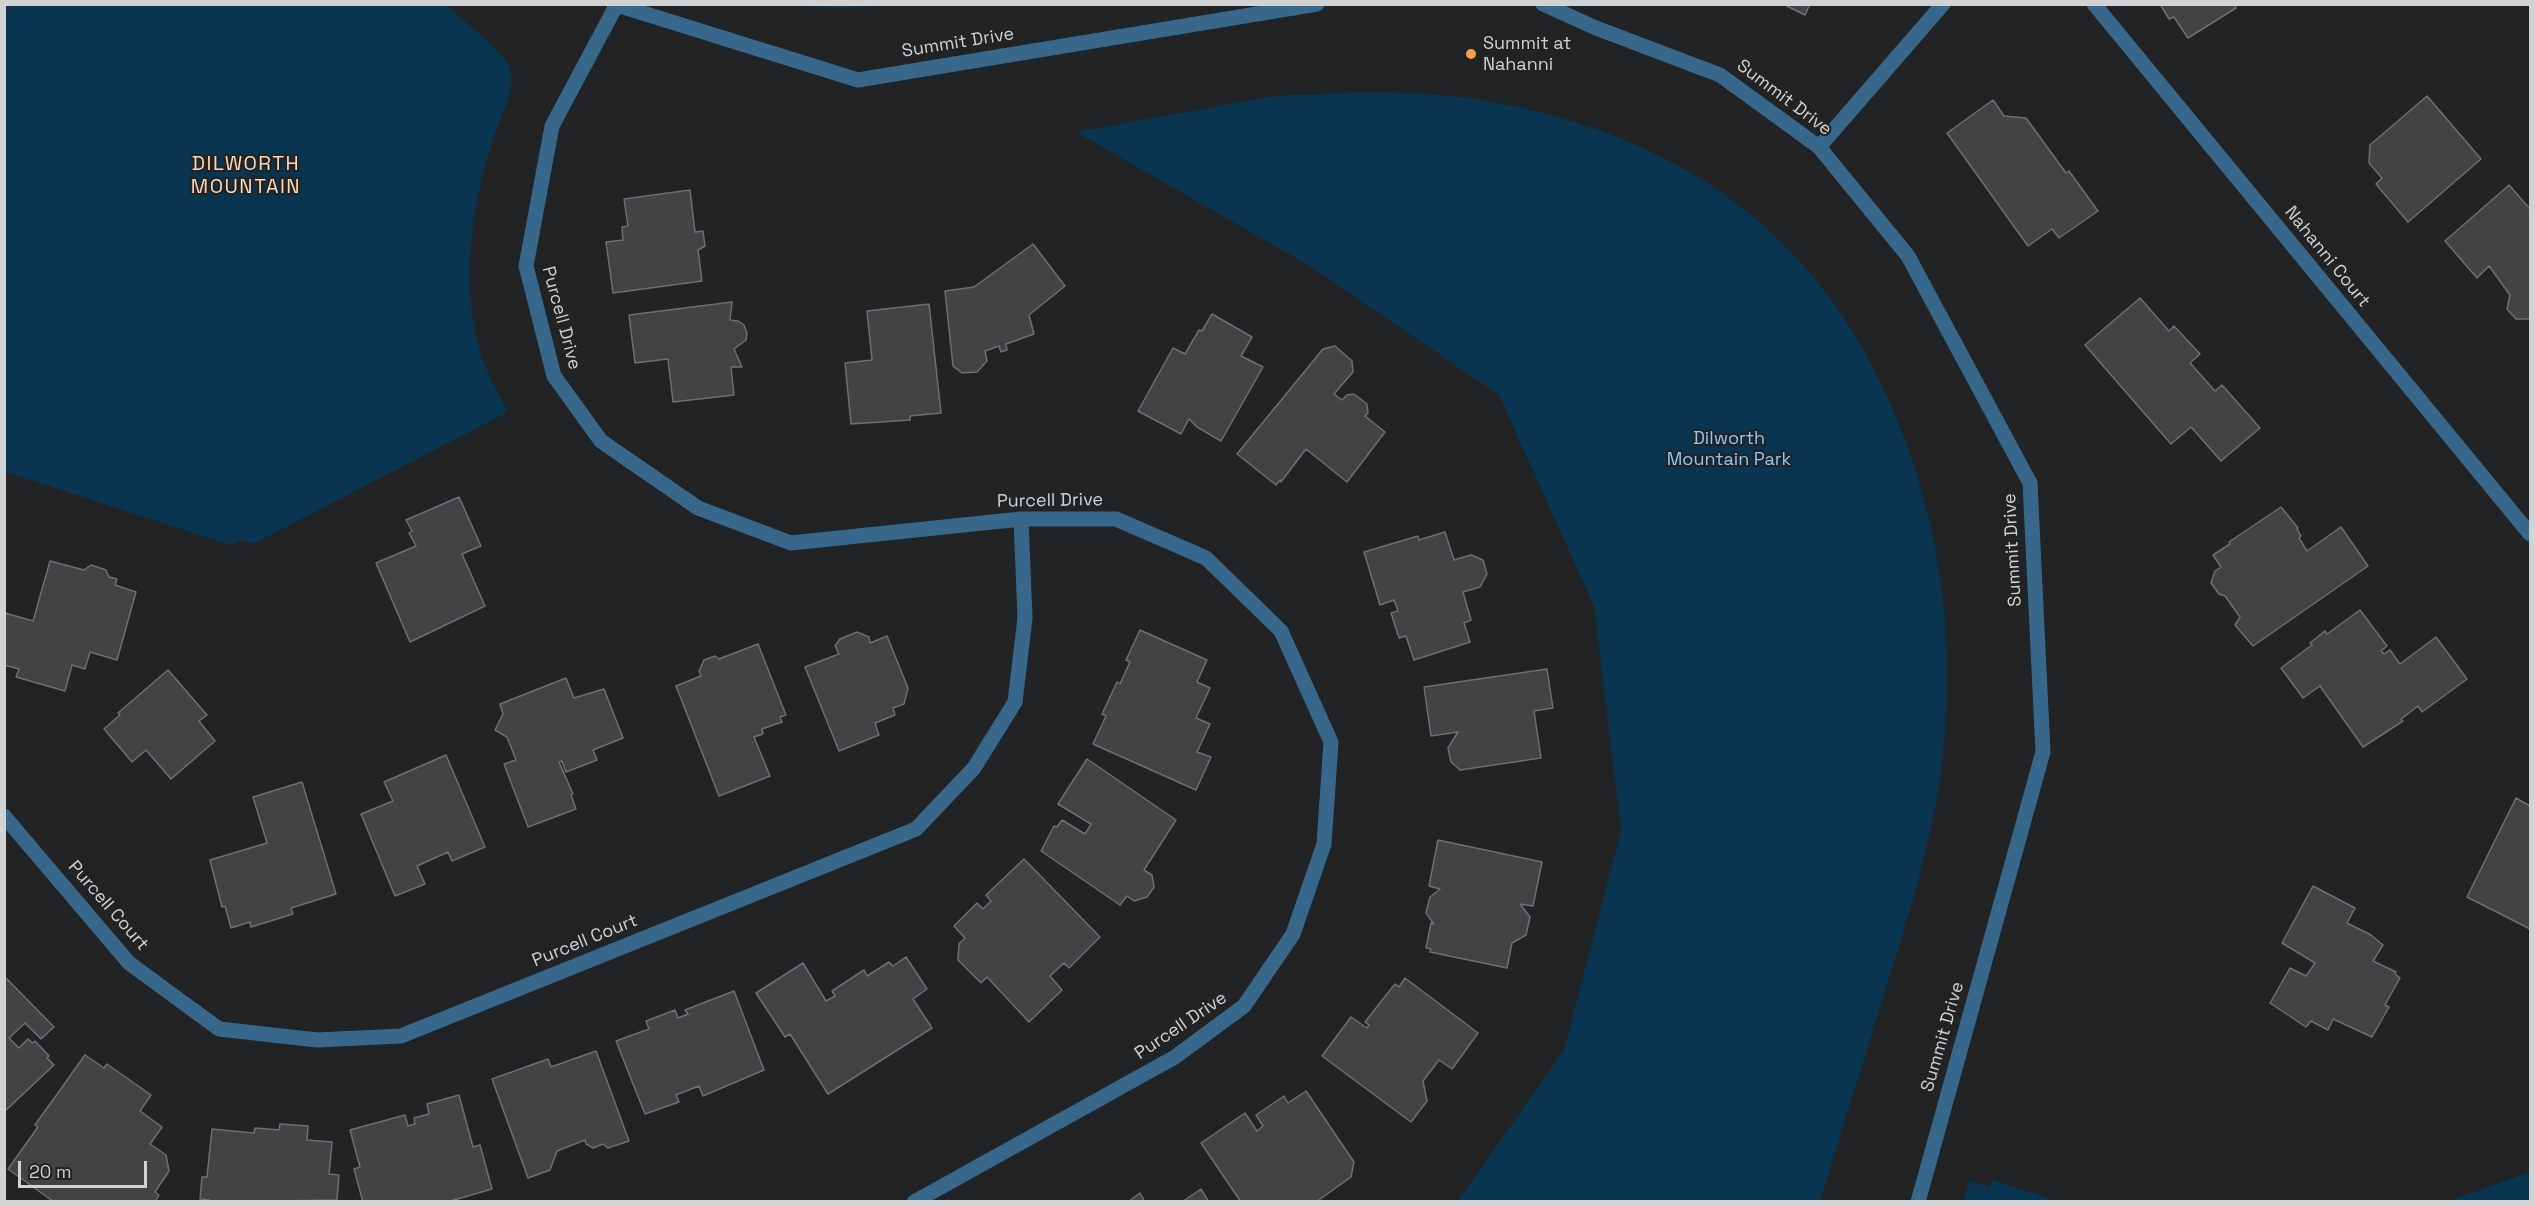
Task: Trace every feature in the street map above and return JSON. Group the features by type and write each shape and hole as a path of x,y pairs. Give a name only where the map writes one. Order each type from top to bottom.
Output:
{"street":[{"name":"Summit Drive","path":"615,5 858,80 1317,4"},
{"name":"Summit Drive","path":"1543,4 1596,28 1720,75 1819,147 1908,256 2030,483 2043,752 1918,1202"},
{"path":"1819,147 1943,4"},
{"name":"Nahanni Court","path":"2094,4 2530,534"},
{"name":"Purcell Drive","path":"615,5 552,126 526,266 554,376 601,441 698,508 791,543 1021,519 1116,519 1206,558 1281,631 1331,742 1324,844 1293,934 1244,1006 1175,1057 914,1202"},
{"name":"Purcell Court","path":"4,816 129,963 219,1029 317,1040 401,1036 916,829 974,768 1015,702 1025,618 1021,519"}],"green space":[{"path":"5,4 446,5 500,53 510,68 509,96 492,142 478,194 470,274 471,301 481,354 508,412 253,544 241,540 231,545 5,472"},
{"path":"778,4 902,5 840,8"},
{"name":"Dilworth Mountain Park","path":"1357,92 1416,93 1461,97 1555,116 1627,141 1692,174 1751,215 1802,264 1846,321 1883,388 1913,463 1934,541 1945,620 1947,699 1945,739 1935,806 1917,885 1820,1201 1458,1201 1564,1050 1621,831 1594,606 1499,395 1308,265 1076,132 1274,96"},
{"path":"2530,1172 2530,1201 2449,1201"},
{"path":"1992,1180 2057,1201 1963,1201 1969,1181 1989,1187"}],"building":[{"path":"1783,4 1810,4 1805,15"},
{"path":"2160,4 2234,4 2236,8 2188,38 2174,17 2169,19"},
{"path":"2427,96 2481,159 2408,222 2376,184 2382,178 2369,163 2370,145"},
{"path":"1993,100 2004,116 2026,118 2066,173 2069,171 2098,211 2059,238 2052,229 2028,246 1947,133"},
{"path":"2509,185 2530,209 2530,319 2516,319 2507,309 2510,295 2489,266 2477,278 2445,241"},
{"path":"690,190 695,232 703,231 705,246 698,250 702,281 613,293 606,242 623,240 622,227 628,226 624,199"},
{"path":"1033,244 1065,286 1029,315 1034,334 1006,344 1007,350 1001,352 999,346 985,351 987,361 977,372 962,373 953,366 945,291 974,287"},
{"path":"2140,298 2169,331 2174,326 2200,354 2190,363 2215,391 2222,385 2260,428 2221,461 2191,427 2171,444 2085,345"},
{"path":"732,302 730,320 744,325 747,333 746,340 734,349 742,367 731,367 734,395 673,402 668,359 635,363 629,315"},
{"path":"929,304 941,413 910,416 910,420 851,424 845,363 872,360 867,311"},
{"path":"1212,314 1252,337 1241,356 1263,367 1221,441 1197,427 1189,419 1181,434 1138,411 1173,348 1185,354 1199,330 1202,331"},
{"path":"1335,346 1352,361 1353,372 1334,394 1342,400 1347,395 1354,394 1367,404 1368,413 1365,416 1385,432 1347,482 1306,449 1281,482 1280,480 1276,485 1237,454 1323,349"},
{"path":"459,497 481,546 462,554 485,606 410,642 376,563 416,546 409,533 412,531 406,520"},
{"path":"2281,507 2298,528 2301,536 2299,538 2307,551 2341,527 2368,566 2253,646 2235,625 2240,617 2225,596 2219,594 2211,583 2215,571 2221,567 2213,555"},
{"path":"1445,532 1454,560 1471,555 1483,560 1487,574 1480,587 1463,592 1471,620 1464,623 1470,642 1414,660 1406,636 1399,638 1391,613 1398,611 1394,600 1380,605 1364,552 1418,536 1419,540"},
{"path":"50,561 84,570 91,565 106,570 109,577 117,579 115,585 136,592 117,660 90,652 85,669 72,665 65,691 16,677 19,669 4,665 5,613 33,621"},
{"path":"2360,610 2387,646 2381,651 2384,654 2390,650 2400,664 2436,637 2467,679 2422,712 2418,706 2401,719 2403,721 2363,747 2320,686 2303,698 2281,668 2312,645 2310,643 2325,631 2327,634"},
{"path":"1140,630 1207,660 1197,682 1210,688 1196,718 1210,724 1197,752 1211,757 1196,790 1093,744 1106,716 1102,714 1117,682 1120,684 1130,662 1126,660"},
{"path":"857,632 869,637 870,643 887,636 908,688 904,704 893,708 895,715 875,723 879,735 839,751 805,667 839,654 835,646 840,639"},
{"path":"758,644 786,715 780,717 782,722 762,729 763,734 754,737 770,776 719,796 676,686 701,676 699,671 704,660 715,656 719,659"},
{"path":"1547,669 1553,708 1534,711 1541,758 1460,770 1451,762 1448,748 1458,732 1431,736 1424,687"},
{"path":"168,670 207,715 199,721 215,741 171,779 146,750 132,762 104,729 120,715 118,713"},
{"path":"566,678 574,698 604,689 623,738 593,750 597,760 566,772 562,761 559,762 573,794 571,795 576,809 528,827 504,764 516,760 507,737 495,730 503,714 500,704"},
{"path":"446,755 485,847 452,861 448,852 417,866 425,884 395,896 361,814 393,801 384,782"},
{"path":"1087,759 1176,820 1144,870 1152,875 1154,887 1147,897 1134,901 1127,896 1120,905 1041,851 1054,826 1057,827 1062,820 1085,834 1091,824 1058,804"},
{"path":"302,782 336,894 291,908 293,914 251,927 250,922 231,928 225,906 222,907 210,860 267,843 253,797"},
{"path":"2516,798 2530,806 2530,929 2467,897"},
{"path":"1438,840 1542,862 1533,906 1520,904 1530,917 1526,935 1512,943 1507,968 1430,952 1431,949 1426,948 1431,923 1434,924 1426,913 1430,897 1440,889 1429,886"},
{"path":"1024,859 1100,937 1069,968 1064,963 1050,976 1062,990 1029,1022 987,977 981,983 958,960 959,944 965,938 954,926 977,903 983,909 991,901 986,895"},
{"path":"2313,886 2355,908 2347,923 2371,935 2383,945 2373,961 2396,972 2395,974 2400,978 2385,1005 2389,1007 2372,1037 2333,1019 2328,1030 2311,1021 2306,1027 2270,1003 2290,968 2306,976 2315,963 2282,943"},
{"path":"906,957 927,989 913,999 932,1028 828,1094 790,1034 785,1037 756,993 803,963 826,1001 835,996 832,991 864,970 867,976 889,962 893,966"},
{"path":"4,976 54,1027 41,1039 25,1023 9,1038 19,1048 28,1039 33,1043 35,1041 54,1065 4,1112"},
{"path":"1405,978 1478,1033 1452,1069 1439,1060 1423,1081 1427,1101 1411,1122 1322,1056 1351,1017 1367,1028 1369,1025 1365,1022 1395,984 1399,987"},
{"path":"734,991 764,1070 703,1096 699,1086 676,1095 679,1102 645,1114 616,1041 649,1029 646,1021 675,1010 678,1018 688,1014 685,1010"},
{"path":"596,1051 629,1141 608,1148 603,1144 593,1148 586,1144 585,1140 557,1151 550,1170 528,1178 492,1079 548,1059 551,1067"},
{"path":"85,1055 104,1068 107,1064 151,1095 140,1111 162,1127 150,1144 166,1155 169,1171 155,1192 159,1195 155,1202 54,1202 8,1169 38,1127 35,1125"},
{"path":"1306,1091 1354,1162 1351,1177 1316,1202 1241,1202 1201,1143 1245,1113 1257,1131 1263,1126 1256,1115 1284,1096 1288,1103"},
{"path":"459,1095 473,1147 480,1145 492,1189 447,1202 363,1202 354,1169 360,1167 350,1130 405,1115 408,1126 415,1124 414,1118 429,1114 427,1104"},
{"path":"280,1124 308,1126 307,1140 332,1142 329,1174 339,1175 337,1200 208,1202 209,1200 200,1199 202,1177 207,1177 212,1129 254,1133 255,1128 279,1130"},
{"path":"1201,1189 1209,1202 1182,1202"},
{"path":"1140,1193 1145,1202 1128,1202"}],"place":[{"name":"Summit at Nahanni","path":"1471,54"}],"district":[{"name":"DILWORTH MOUNTAIN","path":"246,176"}]}
